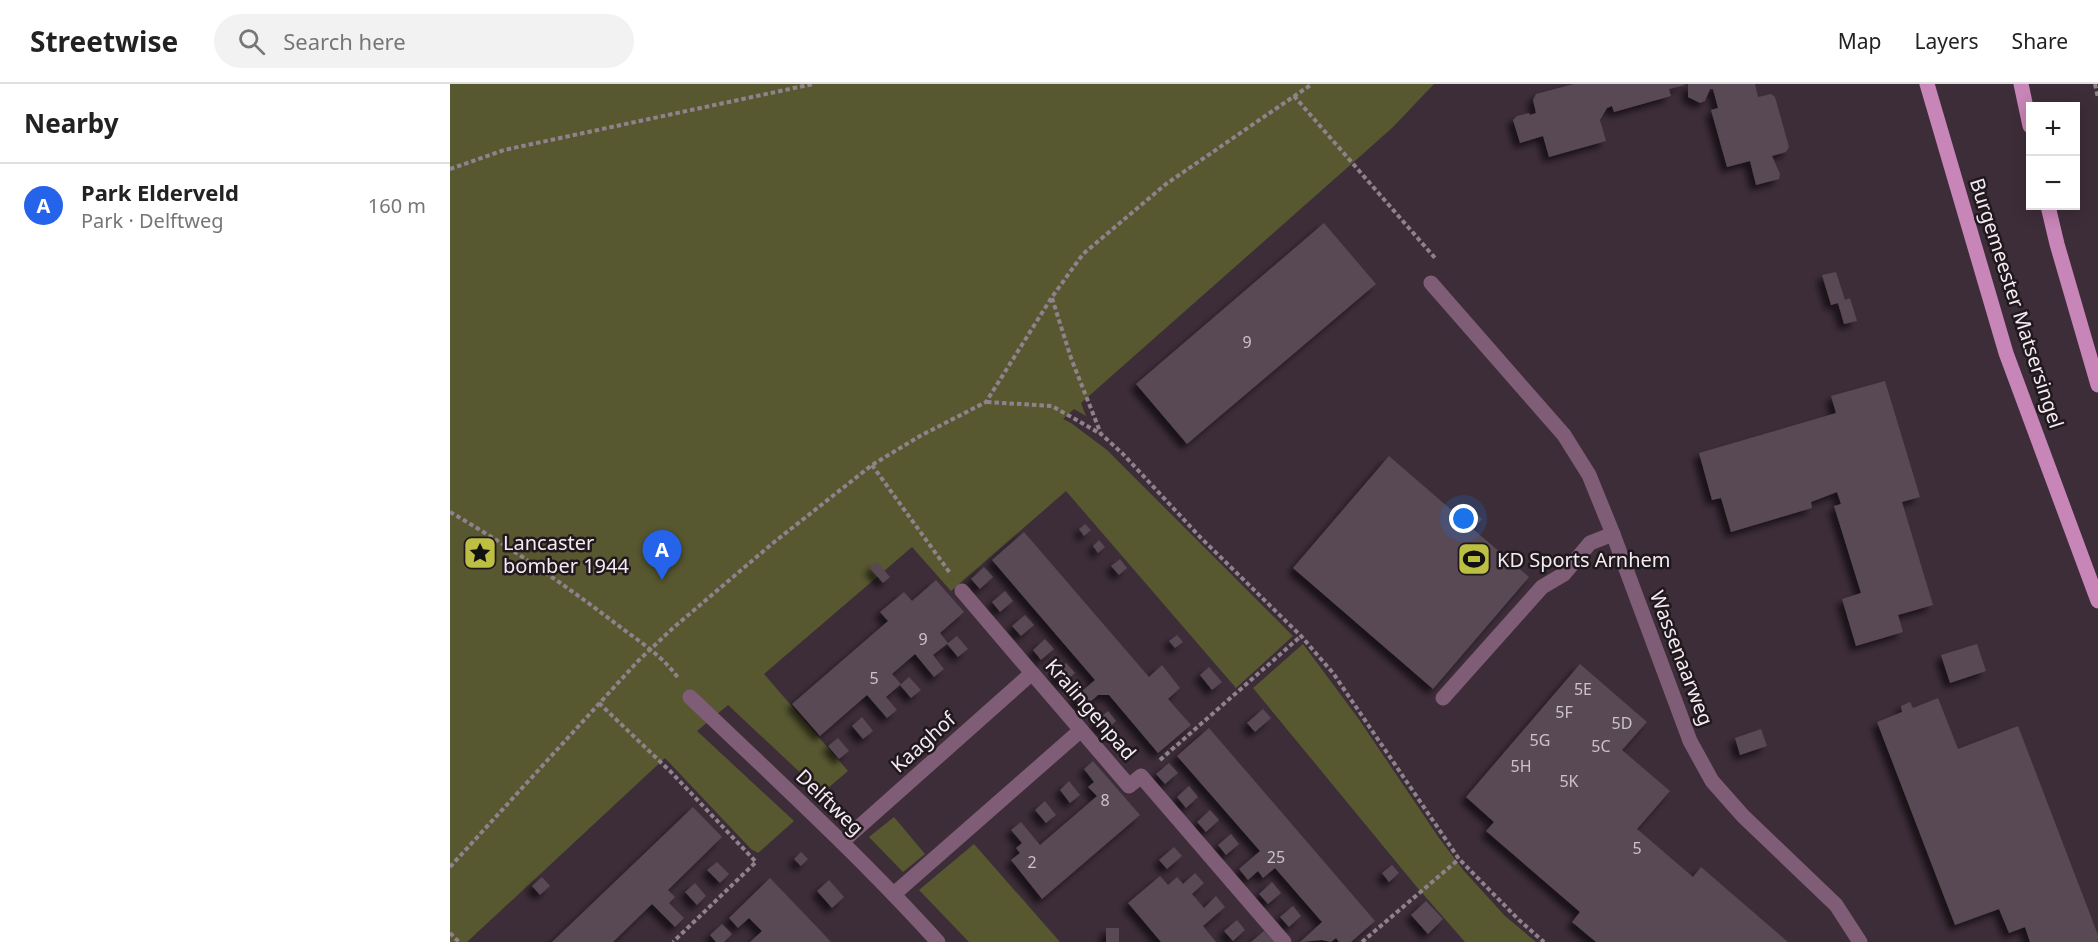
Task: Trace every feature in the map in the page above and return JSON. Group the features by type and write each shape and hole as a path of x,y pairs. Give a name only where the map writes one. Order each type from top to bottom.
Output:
{"main road":[{"name":"Burgemeester Matsersingel","path":"1927,84 2006,353 2098,601"},
{"path":"2021,84 2026,105"},
{"path":"2049,210 2098,385"}],"street":[{"name":"Wassenaarweg","path":"1431,283 1564,435 1589,475 1690,741 1712,781 1743,816 1836,905 1860,942"},
{"path":"1443,698 1542,587 1564,574 1590,543 1613,534"},
{"name":"Kralingenpad","path":"962,591 1129,786 1141,776 1284,942"},
{"name":"Kaaghof","path":"842,842 1032,673"},
{"name":"Delftweg","path":"690,697 842,842 938,942"},
{"path":"894,894 1081,730"}],"path":[{"path":"450,169 504,150 813,84"},
{"path":"450,867 649,649 773,543 872,465 920,436 986,402 1052,297 1083,254 1166,184 1312,84"},
{"path":"2095,84 2098,98"},
{"path":"1294,96 1446,270 1431,283"},
{"path":"1052,297 1071,358 1101,434"},
{"path":"986,402 1052,406 1101,434 1122,453 1200,537 1301,636 1333,674 1459,859 1544,942"},
{"path":"872,465 962,591"},
{"path":"450,512 562,582 649,649 672,669 690,697"},
{"path":"1141,776 1301,636"},
{"path":"599,703 671,772 756,862 673,942"},
{"path":"1362,942 1459,859"},
{"path":"450,933 459,942"}],"green space":[{"path":"450,84 1434,84 1393,127 1081,403 1086,416 1074,409 1063,419 1107,450 1293,636 1236,688 1066,491 951,591 912,547 764,674 848,771 822,793 728,705 697,731 794,821 758,853 751,849 665,758 467,942 450,942"},
{"path":"1303,644 1358,718 1464,871 1505,916 1536,942 1465,942 1253,688"},
{"path":"894,817 925,854 903,872 869,837"},
{"path":"974,844 1060,942 969,942 919,890"}],"building":[{"path":"1574,84 1685,85 1669,89 1671,96 1614,112 1612,106 1607,108 1600,120 1606,141 1549,157 1543,136 1520,143 1513,120 1517,116 1536,113 1533,100 1536,94"},
{"path":"1688,84 1755,84 1758,97 1771,94 1775,97 1789,147 1786,152 1772,156 1780,174 1779,179 1756,185 1750,161 1727,167 1711,110 1718,108 1713,89 1710,89 1705,101 1700,103 1688,97"},
{"path":"1324,223 1376,284 1187,444 1136,384"},
{"path":"1836,272 1845,300 1850,298 1857,321 1844,324 1838,303 1831,305 1822,275"},
{"path":"1885,381 1920,497 1902,502 1933,605 1898,615 1903,632 1856,646 1842,599 1861,593 1834,506 1841,504 1837,492 1811,502 1812,508 1731,532 1721,498 1712,500 1699,453 1836,413 1831,396"},
{"path":"1389,456 1455,513 1463,503 1482,519 1473,529 1529,577 1433,689 1293,568"},
{"path":"1085,524 1091,530 1084,536 1079,529"},
{"path":"1024,532 1149,677 1162,665 1180,688 1168,699 1191,725 1158,753 1109,695 1098,695 1083,708 1074,698 1095,680 992,560"},
{"path":"1099,540 1105,547 1098,553 1093,546"},
{"path":"1120,559 1127,568 1119,575 1111,566"},
{"path":"877,562 890,577 883,583 870,568"},
{"path":"984,567 993,577 980,589 971,579"},
{"path":"936,580 964,612 940,633 948,643 957,636 968,649 958,657 947,644 933,655 944,669 934,677 915,654 892,674 901,684 886,697 897,710 887,718 867,695 820,736 792,704 888,621 880,612 904,592 912,601"},
{"path":"1005,591 1013,601 1000,612 992,602"},
{"path":"1025,615 1034,625 1021,636 1012,626"},
{"path":"1177,635 1183,642 1175,648 1169,641"},
{"path":"1045,639 1054,649 1041,660 1033,650"},
{"path":"1977,644 1986,671 1950,683 1941,655"},
{"path":"1066,663 1075,673 1063,684 1054,674"},
{"path":"1580,664 1647,722 1622,750 1670,791 1637,829 1693,877 1701,867 1788,942 1596,942 1572,922 1580,912 1486,831 1494,822 1466,797"},
{"path":"1209,667 1222,682 1212,690 1200,675"},
{"path":"909,677 921,690 911,698 900,685"},
{"path":"1938,698 1958,749 2018,726 2098,935 2098,942 2030,942 2025,927 2009,933 1999,909 1955,925 1877,722 1902,712 1901,706 1910,702 1913,708"},
{"path":"1263,709 1271,718 1255,732 1247,723"},
{"path":"1108,711 1116,721 1104,732 1095,722"},
{"path":"862,717 873,731 863,739 852,726"},
{"path":"1209,728 1375,921 1351,942 1339,942 1336,938 1331,942 1322,940 1300,942 1322,922 1275,868 1263,878 1258,871 1248,880 1239,869 1260,851 1177,756"},
{"path":"1761,729 1767,746 1740,755 1735,738"},
{"path":"838,738 849,751 839,759 828,746"},
{"path":"1093,761 1140,815 1042,899 1011,860 1020,853 1016,848 1022,843 1011,830 1021,822 1040,845 1097,796 1088,787 1094,782 1084,769"},
{"path":"1169,763 1178,773 1165,784 1156,774"},
{"path":"1069,781 1080,795 1070,803 1060,790"},
{"path":"1189,786 1198,797 1186,808 1177,797"},
{"path":"1045,801 1056,815 1046,823 1035,810"},
{"path":"693,807 722,837 668,890 675,897 669,903 684,918 675,927 652,904 613,942 552,942"},
{"path":"1210,810 1219,820 1206,832 1197,822"},
{"path":"1231,834 1239,844 1226,855 1218,845"},
{"path":"1174,847 1182,856 1167,869 1159,860"},
{"path":"801,852 808,859 801,866 794,859"},
{"path":"717,862 729,874 720,883 707,870"},
{"path":"1392,865 1399,873 1389,882 1382,873"},
{"path":"1195,873 1204,883 1192,894 1204,908 1216,896 1225,907 1203,926 1216,942 1161,942 1128,903 1160,876 1168,885 1177,877 1183,884"},
{"path":"542,877 550,886 540,895 532,886"},
{"path":"770,878 831,942 750,942 762,931 749,918 738,928 729,918"},
{"path":"829,880 844,897 832,908 817,891"},
{"path":"1272,882 1281,893 1268,904 1259,894"},
{"path":"695,883 706,896 697,905 685,892"},
{"path":"1426,901 1443,919 1428,934 1411,915"},
{"path":"1293,906 1301,916 1289,927 1280,917"},
{"path":"1237,920 1245,930 1233,941 1224,931"},
{"path":"722,924 732,934 724,942 716,942 710,935"},
{"path":"1106,928 1119,928 1119,942 1106,942"},
{"path":"1264,931 1274,942 1251,942"}],"place":[{"name":"Lancaster bomber 1944","path":"480,553"},
{"name":"KD Sports Arnhem","path":"1474,559"},
{"name":"Park Elderveld","path":"662,580"}]}
